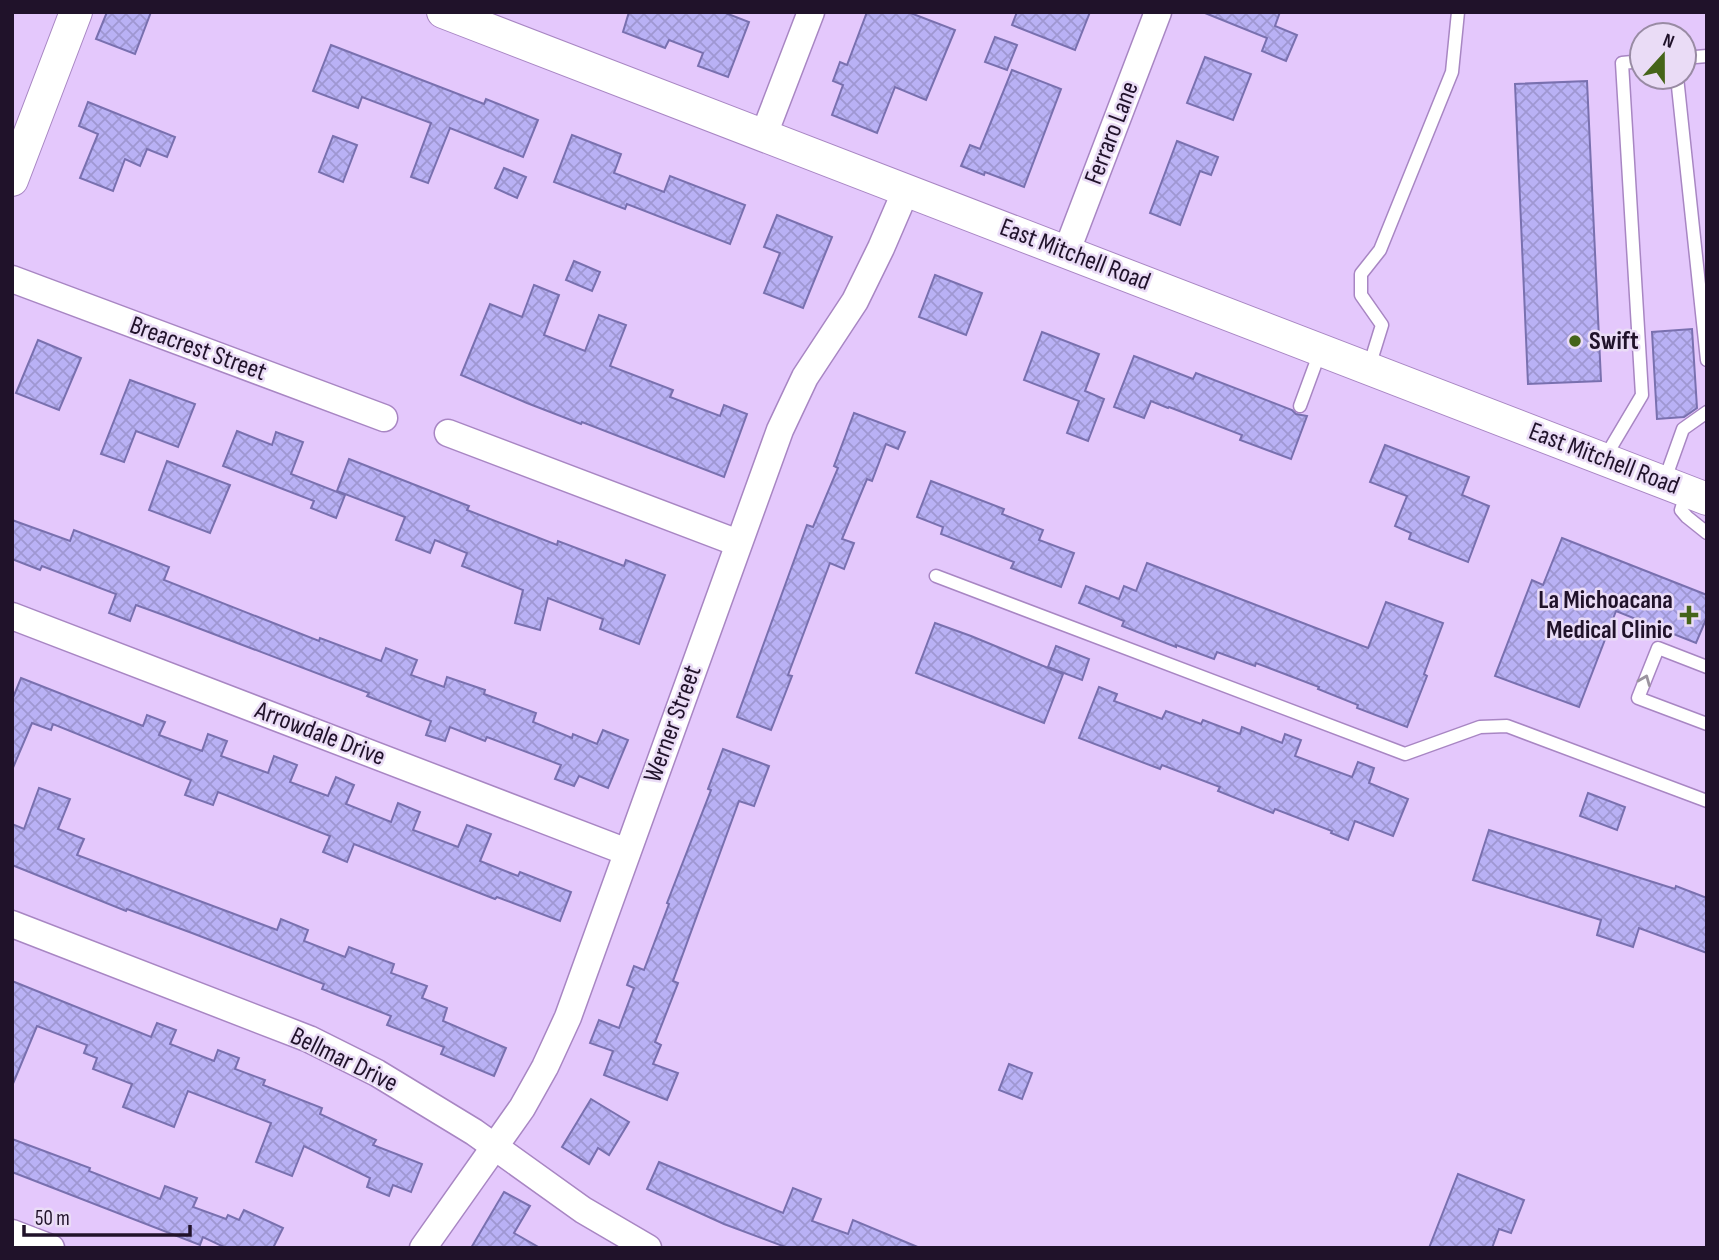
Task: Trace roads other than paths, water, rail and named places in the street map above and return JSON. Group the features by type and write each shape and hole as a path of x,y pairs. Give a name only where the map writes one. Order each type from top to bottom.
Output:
{"street":[{"path":"12,180 76,12"},
{"path":"763,137 811,12"},
{"name":"Ferraro Lane","path":"1066,253 1158,12"},
{"name":"East Mitchell Road","path":"454,14 763,137 1686,491"},
{"name":"Werner Street","path":"423,1248 522,1108 568,1017 780,430 805,377 855,301 905,190"},
{"name":"Breacrest Street","path":"12,279 384,418"},
{"path":"448,433 737,543"},
{"name":"Arrowdale Drive","path":"12,616 627,852"},
{"name":"Bellmar Drive","path":"12,924 309,1039 377,1073 495,1147 583,1210 648,1248"},
{"path":"12,1233 51,1248"}],"lane":[{"path":"1369,368 1382,325 1361,295 1361,274 1380,250 1452,72 1458,12"},
{"path":"1604,459 1642,395 1622,63 1628,62"},
{"path":"1679,91 1707,360"},
{"path":"1693,231 1707,229"},
{"path":"1300,406 1321,349"},
{"path":"1707,412 1683,429 1686,491 1681,510 1707,533"},
{"path":"936,576 1405,754 1480,727 1507,726 1707,801"},
{"path":"1707,667 1658,648 1638,698 1707,724"}],"place":[{"name":"Swift","path":"1575,341"},
{"name":"La Michoacana Medical Clinic","path":"1689,615"}]}
